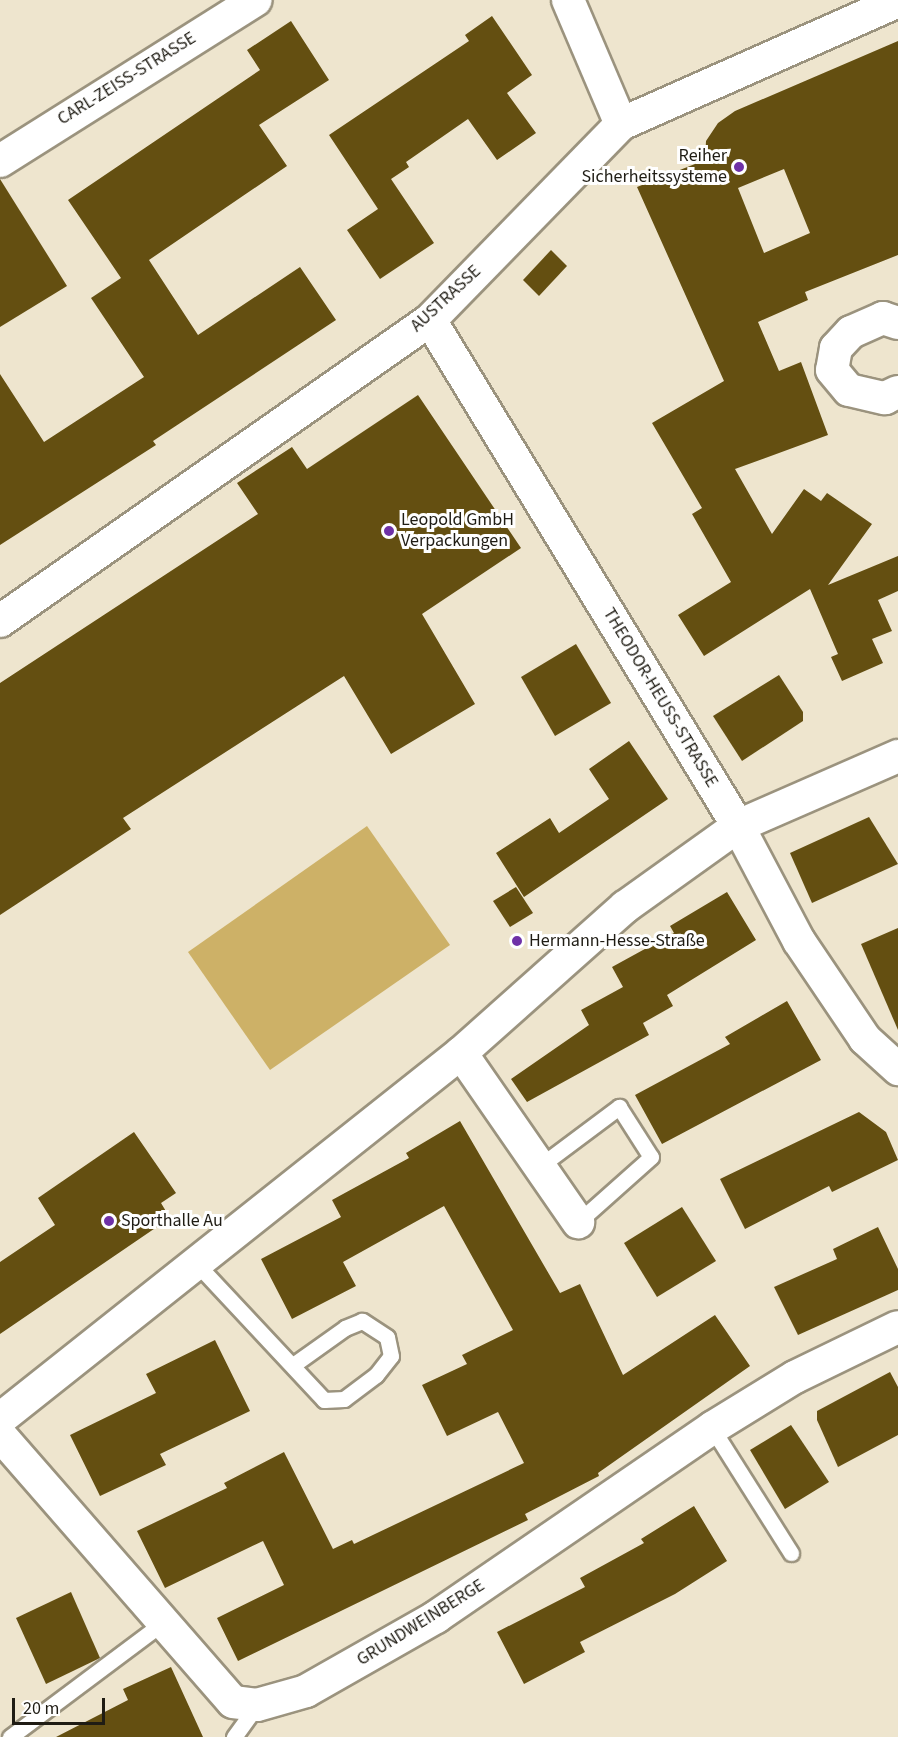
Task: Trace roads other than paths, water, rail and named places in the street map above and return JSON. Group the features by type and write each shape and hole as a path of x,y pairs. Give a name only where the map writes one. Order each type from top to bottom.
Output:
{"street":[{"name":"CARL-ZEISS-STRASSE","path":"0,161 256,0"},
{"path":"568,0 621,124"},
{"name":"AUSTRASSE","path":"0,621 430,320 621,124 898,1"},
{"path":"898,323 883,318 851,332 836,348 832,370 849,390 885,398 898,392"},
{"name":"THEODOR-HEUSS-STRASSE","path":"430,320 738,826 799,941 865,1039 898,1069"},
{"path":"0,1419 461,1053 625,907 738,826 898,756"},
{"path":"461,1053 578,1222"},
{"name":"GRUNDWEINBERGE","path":"257,1705 306,1691 436,1617 712,1428 795,1377 898,1327"},
{"path":"0,1435 233,1702 257,1705"}],"lane":[{"path":"540,1166 619,1107 651,1157 578,1222"},
{"path":"195,1262 324,1400 344,1399 376,1375 391,1356 387,1337 362,1321 345,1328 293,1365"},
{"path":"712,1428 791,1553"},
{"path":"10,1737 164,1622"},
{"path":"234,1737 257,1705"}],"place":[{"name":"Reiher Sicherheitssysteme","path":"739,167"},
{"name":"Leopold GmbH Verpackungen","path":"389,531"},
{"name":"Hermann-Hesse-Straße","path":"517,941"},
{"name":"Sporthalle Au","path":"109,1221"}]}
